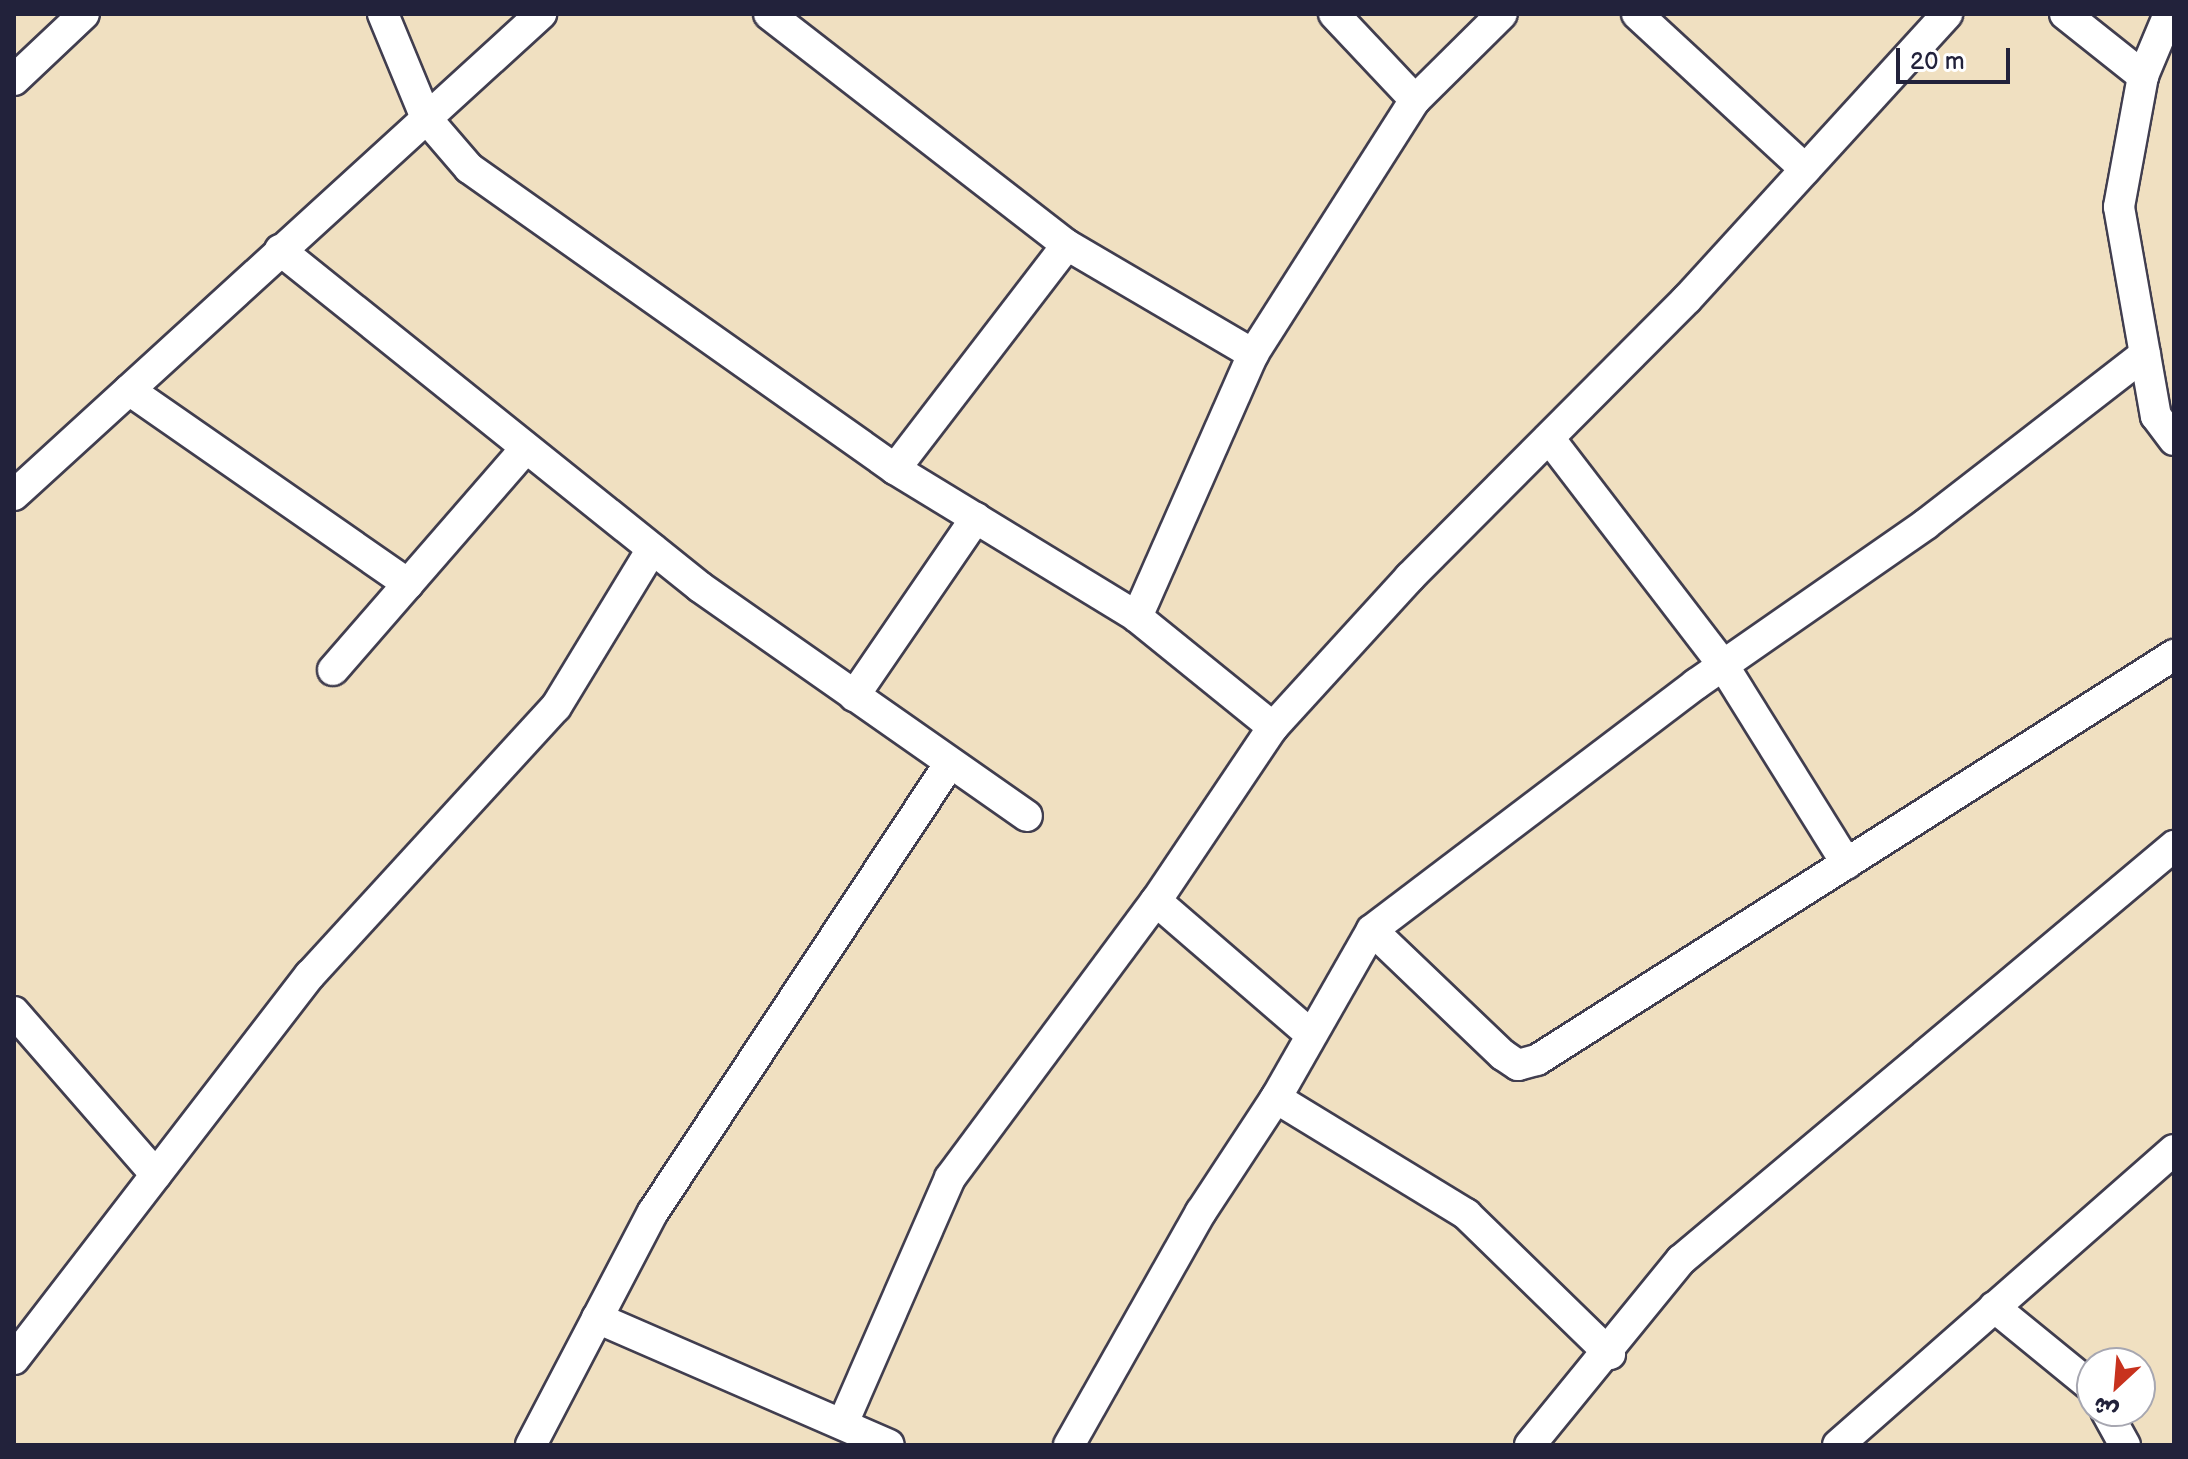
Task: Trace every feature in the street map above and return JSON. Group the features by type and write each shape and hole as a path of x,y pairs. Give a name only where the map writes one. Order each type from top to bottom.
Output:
{"street":[{"path":"14,80 84,14"},
{"path":"383,14 426,118 469,168 895,469 1137,617 1273,727"},
{"path":"14,495 541,14"},
{"path":"769,14 1067,245 1253,354"},
{"path":"1334,14 1415,100"},
{"path":"1137,617 1253,354 1415,100 1502,14"},
{"path":"1637,14 1805,169"},
{"path":"843,1423 950,1178 1156,901 1273,727 1410,577 1687,299 1947,14"},
{"path":"2065,14 2143,76"},
{"path":"2169,14 2143,76 2119,207 2156,416 2174,440"},
{"path":"895,469 1067,245"},
{"path":"280,250 652,549 854,696 1027,816"},
{"path":"1069,1445 1201,1212 1276,1098 1372,930 1723,665 1926,524 2145,354"},
{"path":"129,390 408,584"},
{"path":"1549,438 1723,665 1847,864"},
{"path":"333,670 526,448"},
{"path":"854,696 976,518"},
{"path":"14,1359 310,975 556,707 652,549"},
{"path":"1372,930 1518,1065 1537,1060 2174,655"},
{"path":"531,1445 653,1212 950,763"},
{"path":"1530,1445 1610,1354 1681,1260 2174,846"},
{"path":"1156,901 1310,1034"},
{"path":"14,1012 156,1175"},
{"path":"1276,1098 1466,1214 1610,1354"},
{"path":"1838,1445 2174,1150"},
{"path":"1994,1307 2076,1374"},
{"path":"597,1318 889,1445"},
{"path":"2115,1427 2125,1445"}]}
